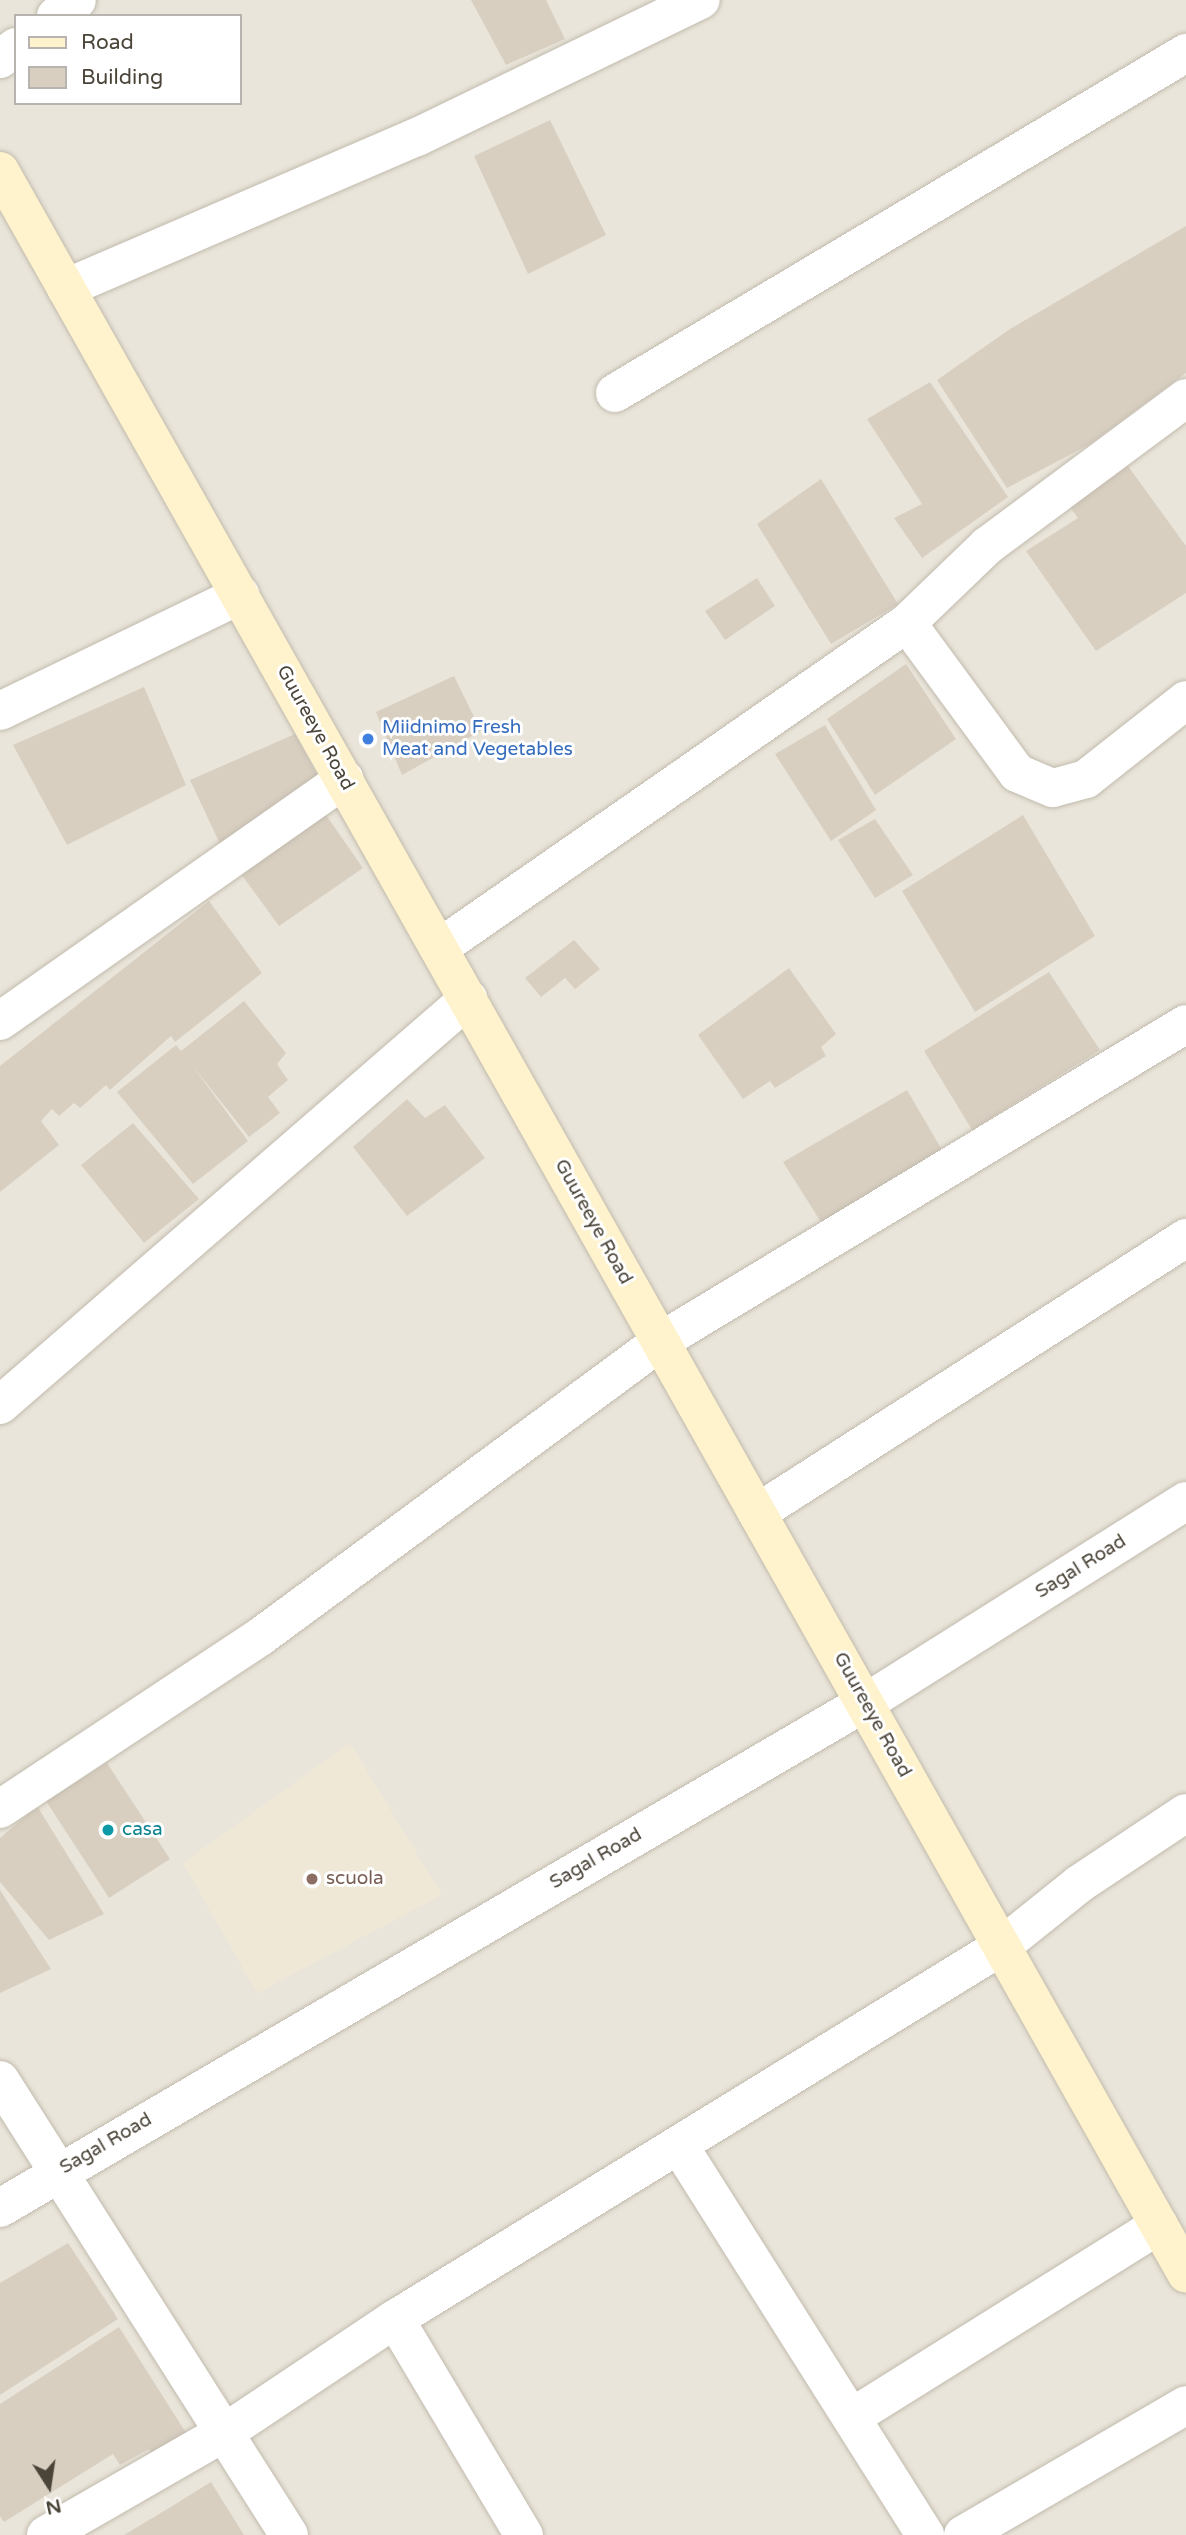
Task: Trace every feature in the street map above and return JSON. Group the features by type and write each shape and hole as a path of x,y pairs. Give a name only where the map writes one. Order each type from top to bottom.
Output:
{"street":[{"path":"59,14 77,0"},
{"path":"66,288 417,137 701,0"},
{"path":"615,393 1186,53"},
{"name":"Guureeye Road","path":"0,171 1186,2273"},
{"path":"439,948 907,622 986,546 1186,398"},
{"path":"0,711 240,595"},
{"path":"907,622 1017,773 1054,788 1086,779 1186,700"},
{"path":"0,1021 344,779"},
{"path":"0,1405 468,999"},
{"path":"0,1809 260,1637 661,1341 1186,1024"},
{"path":"757,1513 1186,1238"},
{"name":"Sagal Road","path":"0,2208 56,2172 865,1703 1186,1501"},
{"path":"46,2535 227,2431 395,2319 680,2147 1002,1946 1079,1884 1186,1813"},
{"path":"0,2080 56,2172 227,2431 289,2535"},
{"path":"680,2147 925,2535"},
{"path":"852,2417 1159,2225"},
{"path":"395,2319 524,2535"},
{"path":"963,2535 1186,2405"}],"shaded area":[{"path":"0,0 1186,0 1186,2535 0,2535"},
{"name":"scuola","path":"350,1743 442,1895 257,1993 183,1863"}],"building":[{"path":"471,0 546,0 565,39 506,65"},
{"path":"550,120 606,235 528,274 474,156"},
{"path":"1186,226 1186,373 1090,444 1007,488 937,380 1010,329"},
{"path":"930,382 1008,497 922,558 894,518 922,504 867,419"},
{"path":"1128,466 1186,546 1186,593 1096,651 1026,551 1078,518 1070,507"},
{"path":"821,479 898,604 831,644 757,524"},
{"path":"757,578 775,606 725,640 705,611"},
{"path":"906,664 956,739 875,795 827,719"},
{"path":"454,676 481,731 402,775 376,712"},
{"path":"144,687 186,785 67,845 13,745"},
{"path":"825,725 876,810 831,841 775,754"},
{"path":"295,734 321,783 221,846 190,780"},
{"path":"326,815 363,868 279,926 241,874"},
{"path":"1023,815 1095,936 975,1012 902,891"},
{"path":"875,819 913,875 875,898 838,840"},
{"path":"209,901 262,973 175,1042 171,1036 110,1090 106,1085 80,1108 74,1103 59,1116 52,1109 41,1121 59,1145 0,1192 0,1066"},
{"path":"574,940 600,969 575,989 565,978 541,997 525,978"},
{"path":"789,968 836,1034 821,1047 826,1056 775,1088 770,1081 743,1099 698,1035"},
{"path":"1049,972 1100,1050 972,1130 924,1051"},
{"path":"244,1001 286,1053 277,1064 288,1080 268,1097 280,1113 249,1137 191,1064 248,1141 193,1184 117,1092 176,1045 181,1051"},
{"path":"907,1090 948,1160 826,1230 783,1162"},
{"path":"407,1099 425,1118 445,1105 485,1158 407,1216 353,1147"},
{"path":"133,1123 199,1199 144,1243 81,1165"},
{"name":"casa","path":"107,1763 170,1859 109,1898 46,1801"},
{"name":"casa","path":"37,1806 104,1914 49,1940 0,1882 0,1838"},
{"path":"0,1890 51,1969 0,1993"},
{"path":"68,2243 118,2319 0,2395 0,2283"},
{"path":"119,2327 188,2436 153,2455 149,2449 120,2465 113,2454 4,2522 0,2516 0,2404"},
{"path":"211,2482 244,2535 124,2535 169,2508"}],"place":[{"name":"Miidnimo Fresh Meat and Vegetables","path":"368,739"},
{"name":"casa","path":"108,1830"},
{"name":"scuola","path":"312,1879"}]}
